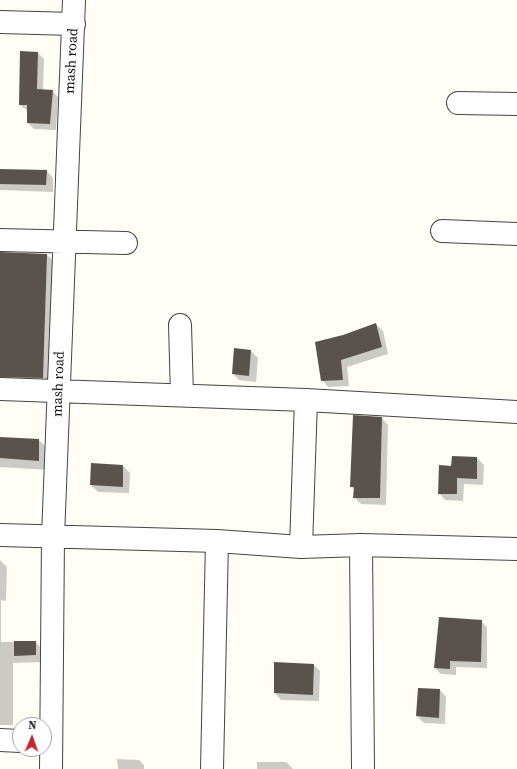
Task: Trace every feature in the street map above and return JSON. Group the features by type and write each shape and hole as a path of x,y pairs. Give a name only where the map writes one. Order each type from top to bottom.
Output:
{"street":[{"name":"mash road","path":"48,717 58,392 74,0"},
{"path":"0,22 74,24"},
{"path":"458,103 517,104"},
{"path":"442,231 517,234"},
{"path":"0,240 126,243"},
{"path":"180,325 182,395"},
{"path":"0,389 306,400 517,412"},
{"path":"301,548 306,400"},
{"path":"0,535 217,541 301,548 361,545 517,549"},
{"path":"212,769 217,541"},
{"path":"361,545 363,769"},
{"path":"0,740 12,741"},
{"name":"mash road","path":"49,757 51,769"}],"building":[{"path":"20,51 38,52 37,89 53,90 50,124 27,123 27,105 19,105"},
{"path":"0,169 47,170 46,185 0,184"},
{"path":"0,252 47,254 43,378 0,377"},
{"path":"376,323 382,347 341,360 343,380 321,381 315,342 343,335"},
{"path":"234,348 251,350 249,376 232,374"},
{"path":"353,415 382,417 380,498 353,498 354,487 350,487"},
{"path":"0,437 39,439 39,461 0,458"},
{"path":"452,456 477,457 477,479 457,478 457,494 438,494 439,465 451,466"},
{"path":"91,463 123,465 123,487 90,485"},
{"path":"439,617 482,620 481,662 450,661 450,669 434,668"},
{"path":"14,641 36,641 36,655 14,656"},
{"path":"274,662 314,664 313,695 274,693"},
{"path":"418,688 440,689 439,718 416,716"}]}
